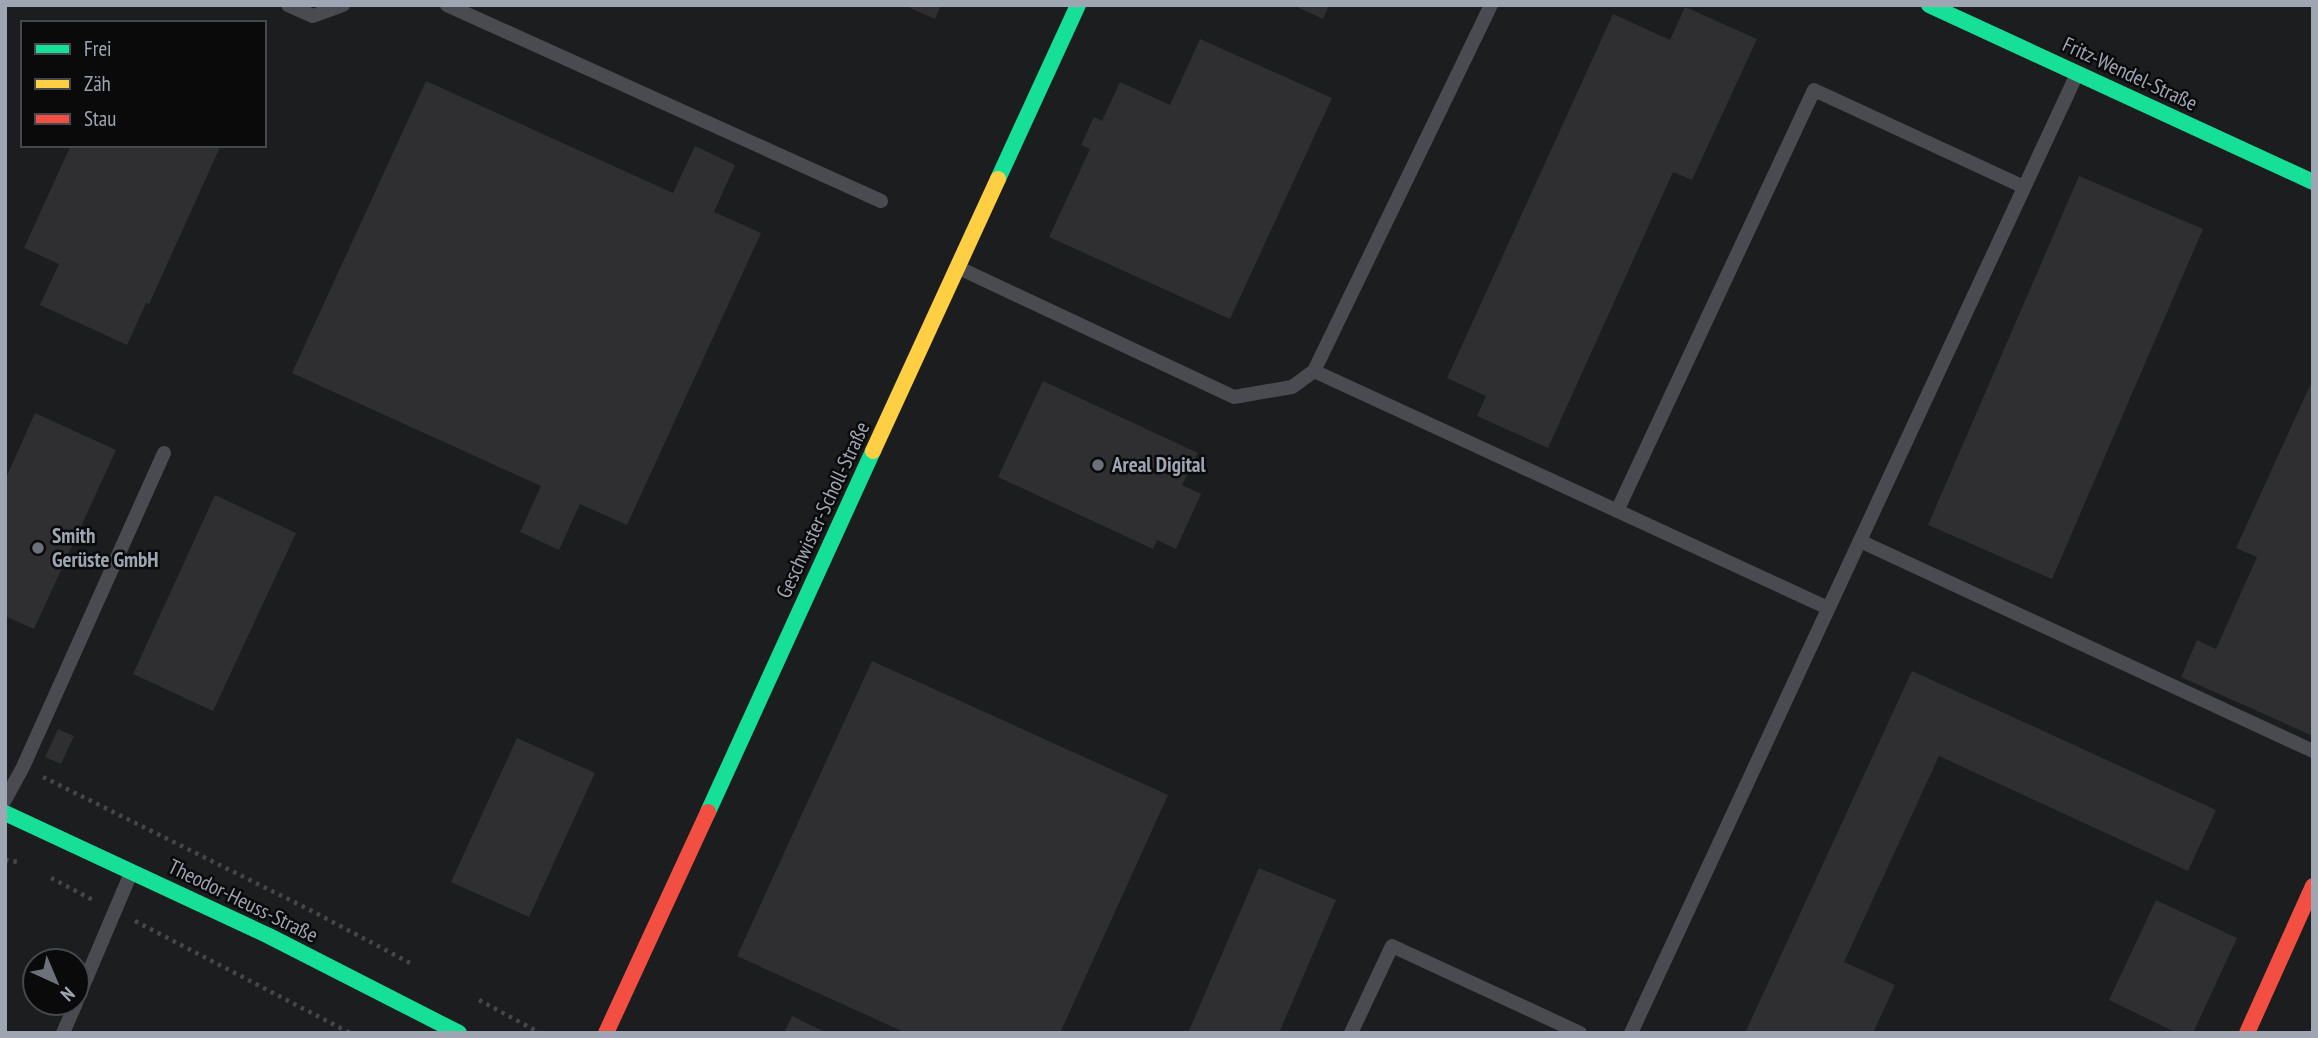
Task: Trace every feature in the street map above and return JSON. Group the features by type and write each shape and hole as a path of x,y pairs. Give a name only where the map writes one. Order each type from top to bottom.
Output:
{"street":[{"name":"Geschwister-Scholl-Straße","path":"606,1033 1078,5"},
{"name":"Fritz-Wendel-Straße","path":"1929,5 2313,182"},
{"name":"Theodor-Heuss-Straße","path":"5,813 269,936 459,1033"},
{"path":"2248,1033 2313,886"}],"lane":[{"path":"288,5 313,16 343,5"},
{"path":"447,5 881,201"},
{"path":"958,268 1234,397 1292,387 1314,371 1490,5"},
{"path":"1631,1033 2078,73"},
{"path":"1617,511 1814,90 2025,187"},
{"path":"1314,371 1828,608"},
{"path":"5,800 23,767 164,453"},
{"path":"1860,541 2313,751"},
{"path":"91,967 132,872"},
{"path":"1351,1033 1392,946 1580,1033"}],"path":[{"path":"23,767 310,910 419,968"},
{"path":"5,860 16,861 28,867"},
{"path":"41,873 350,1033"},
{"path":"467,994 540,1033"}],"shaded area":[{"path":"5,5 2313,5 2313,1033 5,1033"}],"building":[{"path":"904,5 941,5 935,19"},
{"path":"1293,5 1329,5 1323,19"},
{"path":"1685,7 1757,39 1692,180 1673,172 1548,448 1477,416 1486,396 1447,378 1613,14 1670,40"},
{"path":"1200,39 1332,98 1230,319 1049,237 1090,149 1081,145 1094,117 1102,121 1120,82 1170,105"},
{"path":"426,81 673,193 695,146 735,165 714,212 761,233 627,525 580,504 559,550 520,532 541,486 292,373"},
{"path":"70,147 220,147 149,304 146,303 127,345 40,305 59,264 24,248"},
{"path":"2079,176 2203,229 2052,579 1928,525"},
{"path":"2313,379 2313,736 2181,677 2197,640 2216,649 2257,557 2236,548"},
{"name":"Areal Digital","path":"1043,381 1198,453 1182,485 1201,494 1176,549 1157,540 1153,549 998,477"},
{"name":"Smith Gerüste GmbH","path":"35,413 116,450 34,629 5,616 5,480"},
{"path":"215,495 296,533 213,711 133,674"},
{"path":"872,661 1168,795 1060,1033 906,1033 737,956"},
{"path":"1912,671 2216,810 2188,871 1939,756 1844,962 1895,985 1873,1033 1745,1033"},
{"path":"58,729 74,736 61,764 45,757"},
{"path":"517,738 595,773 529,917 451,882"},
{"path":"1259,868 1336,900 1279,1033 1188,1033"},
{"path":"2156,900 2237,938 2193,1033 2177,1033 2109,1000"},
{"path":"792,1016 827,1033 784,1033"}],"traffic: fast":[{"path":"998,179 1078,5"},
{"path":"1929,5 2313,182"},
{"path":"708,812 873,451"},
{"path":"5,813 269,936 459,1033"}],"traffic: slow":[{"path":"873,451 998,179"}],"traffic: jam":[{"path":"606,1033 708,812"},
{"path":"2247,1033 2313,886"}],"place":[{"name":"Areal Digital","path":"1098,465"},
{"name":"Smith Gerüste GmbH","path":"38,548"}]}
